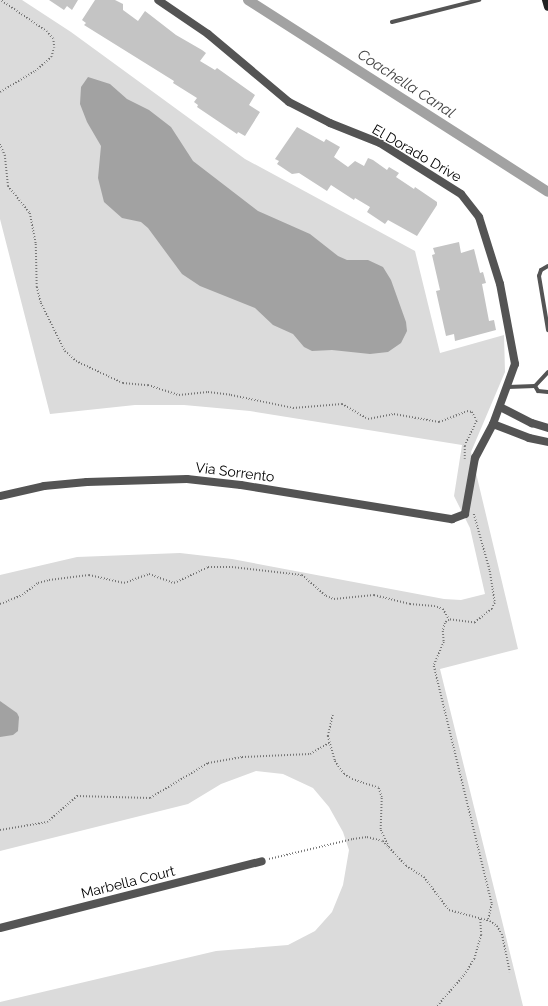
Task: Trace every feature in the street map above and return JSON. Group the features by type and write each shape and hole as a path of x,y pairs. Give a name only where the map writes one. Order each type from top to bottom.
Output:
{"main road":[{"path":"546,0 548,7"}],"street":[{"name":"El Dorado Drive","path":"158,0 208,34 289,102 330,123 380,143 461,194 479,217 500,284 515,364 494,424 475,458 465,514"},
{"path":"500,407 532,423 548,428"},
{"path":"494,424 529,438 548,442"},
{"name":"Via Sorrento","path":"0,496 44,486 136,479 187,479 241,484 452,519 465,514"},
{"name":"Marbella Court","path":"0,928 262,860"}],"lane":[{"path":"392,22 479,0"},
{"path":"548,266 541,270 539,276 548,330"},
{"path":"506,387 535,386 548,372"},
{"path":"535,386 538,391 548,392"}],"path":[{"path":"0,0 47,32 53,39 54,48 51,57 35,72 0,92"},
{"path":"0,604 22,595 38,583 49,580 89,575 124,583 149,574 174,583 204,568 232,567 302,576 326,596 334,599 374,595 410,604 434,606 443,610 449,620"},
{"path":"333,715 329,743 335,761 344,774 379,788 382,798 381,830 391,850"},
{"path":"0,830 47,822 77,796 150,798 208,763 248,756 310,754 329,743"},
{"path":"262,860 367,837 383,841 406,866 424,877 448,910 480,919 497,926 502,934 510,972"},
{"path":"437,1006 474,959 481,935 480,919"}],"shaded area":[{"path":"0,0 22,0 71,32 245,159 415,251 440,353 504,335 505,372 471,452 518,649 440,669 523,1006 0,1006 0,1002 216,951 288,945 315,931 332,912 343,885 349,850 343,832 329,807 313,788 283,774 256,771 221,784 188,804 0,851 0,575 77,557 180,553 232,559 444,599 461,600 485,594 470,528 454,496 462,445 250,411 184,405 135,405 50,414 0,219"},
{"path":"88,77 110,84 127,99 149,110 171,127 193,161 258,211 310,234 338,256 347,260 368,260 383,267 391,280 406,322 407,331 401,343 388,352 370,354 332,350 312,351 304,347 293,334 273,325 255,308 200,286 182,274 148,228 141,222 122,218 104,202 98,178 101,146 87,122 80,104 81,87"},
{"path":"0,701 17,713 19,717 18,731 13,735 0,737"}],"building":[{"path":"49,0 78,0 72,10 67,6 64,10"},
{"path":"95,0 115,0 123,4 123,10 138,21 145,11 176,35 206,53 200,61 215,70 217,68 255,95 249,105 260,112 245,136 238,132 237,134 197,107 198,105 194,102 197,98 173,83 174,81 84,25 86,23 82,20"},
{"path":"297,127 324,142 326,139 340,147 334,157 348,167 355,161 364,166 368,158 387,170 389,167 399,173 396,177 414,189 415,187 437,202 437,205 417,236 388,220 385,224 367,212 370,207 355,198 354,200 331,185 327,191 299,173 292,174 277,164 279,161 275,159"},
{"path":"459,242 461,253 474,249 480,273 483,272 486,283 482,284 489,321 494,320 496,330 455,341 454,334 446,336 436,291 440,290 432,255 435,254 433,248"}],"waterway":[{"name":"Coachella Canal","path":"248,0 548,192"}]}
